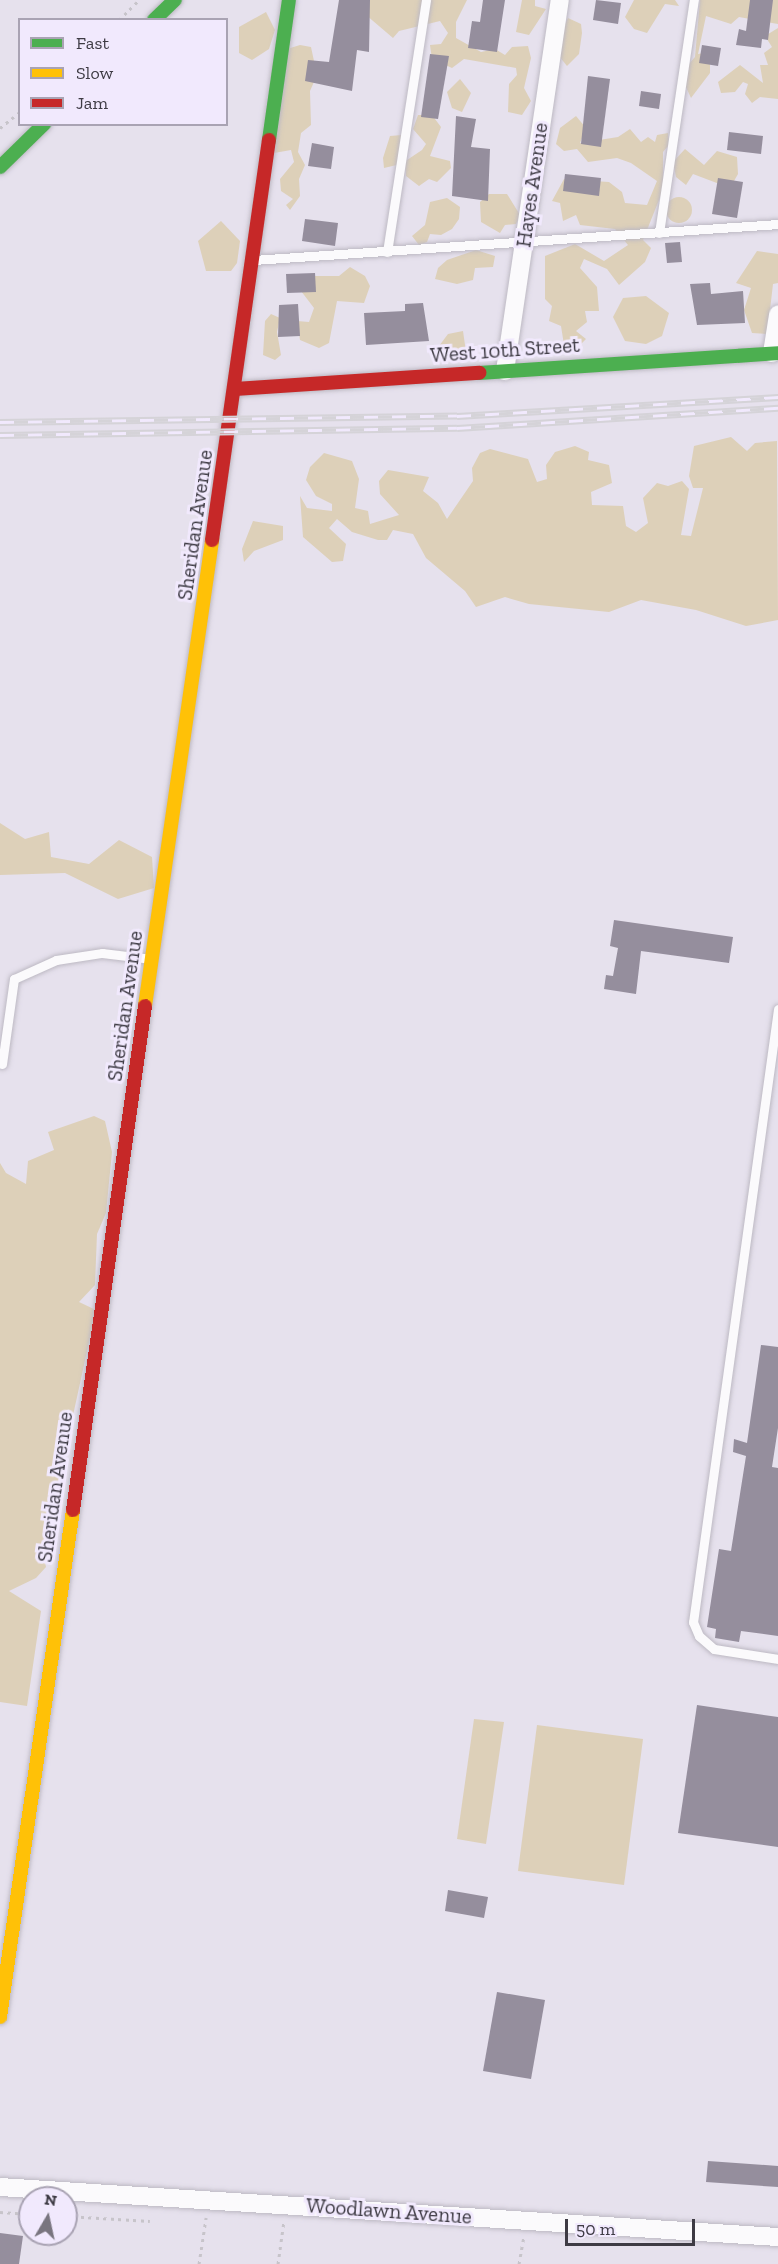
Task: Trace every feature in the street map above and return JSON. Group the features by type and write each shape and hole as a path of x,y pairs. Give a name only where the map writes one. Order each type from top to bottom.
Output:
{"street":[{"path":"156,18 175,0"},
{"name":"Sheridan Avenue","path":"0,2018 6,1939 153,959 290,0"},
{"name":"Hayes Avenue","path":"505,371 560,0"},
{"path":"0,167 42,126"},
{"path":"775,353 778,314"},
{"name":"West 10th Street","path":"235,389 775,353"},
{"name":"Woodlawn Avenue","path":"0,2187 778,2237"}],"lane":[{"path":"387,252 426,0"},
{"path":"659,233 694,0"},
{"path":"253,260 524,244 778,224"},
{"path":"2,1064 14,979 57,960 102,953 153,959"},
{"path":"778,1009 693,1622 699,1636 714,1649 778,1659"}],"path":[{"path":"121,18 139,0"},
{"path":"0,128 18,114"},
{"path":"199,2264 209,2199"},
{"path":"278,2264 285,2204"},
{"path":"0,2212 18,2213"},
{"path":"78,2217 150,2221"},
{"path":"519,2264 528,2220"}],"shaded area":[{"path":"361,0 467,0 456,22 456,38 481,52 495,49 505,55 512,47 528,46 531,58 524,88 531,101 522,115 508,112 509,84 517,75 516,68 464,59 452,68 432,59 430,45 441,44 448,33 440,21 399,31 393,38 359,9"},
{"path":"522,0 535,0 535,6 546,9 529,35 516,32"},
{"path":"634,0 675,0 679,6 665,4 647,33 634,29 625,17"},
{"path":"700,0 778,0 778,24 739,17 731,24 706,16 698,54 710,52 710,73 691,98 680,74 695,57"},
{"path":"266,12 275,30 269,49 252,60 239,53 239,27"},
{"path":"568,18 581,24 582,33 579,54 567,66 559,56 559,36"},
{"path":"778,28 778,99 760,97 752,103 745,94 748,84 743,82 735,92 721,93 718,82 740,65 763,83 760,65 768,65 764,53 772,47 765,36"},
{"path":"300,45 311,47 317,75 310,91 311,125 301,133 298,152 305,165 299,179 300,196 290,210 286,205 293,199 281,191 280,179 294,162 291,150 274,153 287,49"},
{"path":"460,79 471,93 462,112 452,108 447,92"},
{"path":"418,115 432,115 441,127 430,156 450,161 451,168 437,182 429,179 419,186 406,176 405,163 384,168 383,158 390,136 402,135 400,156 407,160 422,150 426,144 413,129"},
{"path":"576,116 586,128 580,143 618,137 630,129 641,142 648,137 655,142 657,135 668,133 669,145 663,152 663,190 643,240 651,248 645,262 619,285 607,269 584,259 580,268 597,287 599,311 585,311 587,322 576,331 586,339 577,348 564,345 561,326 549,321 552,306 545,299 545,256 575,244 604,261 628,245 615,229 580,225 576,215 563,221 560,203 552,201 564,179 609,182 622,192 625,203 647,205 657,181 631,163 617,158 588,162 577,149 564,151 556,144 560,128"},
{"path":"685,149 704,165 717,151 737,157 738,174 730,188 693,174 686,185 676,177 673,162"},
{"path":"489,194 507,194 520,215 516,224 505,225 500,233 481,222 480,202"},
{"path":"679,197 688,201 692,210 688,219 679,223 670,219 666,210 670,201"},
{"path":"447,198 460,207 459,219 452,229 441,235 430,234 427,242 419,245 412,236 425,225 430,202"},
{"path":"221,221 240,241 237,263 231,271 206,271 198,241"},
{"path":"476,250 495,256 493,267 475,268 473,280 457,284 435,279 438,268 447,260"},
{"path":"757,251 778,254 778,283 773,284 770,310 773,319 766,334 752,333 744,310 751,288 736,283"},
{"path":"350,267 365,276 370,286 364,303 337,301 329,343 319,348 300,340 297,321 309,322 314,308 301,291 314,276 339,276"},
{"path":"646,296 669,313 662,336 646,344 625,341 613,317 623,298"},
{"path":"271,314 280,318 277,332 281,355 275,360 263,355 265,321"},
{"path":"463,331 466,352 447,359 439,346 448,334"},
{"path":"731,437 747,451 755,443 777,441 778,620 746,626 696,610 641,600 609,612 529,604 505,597 476,607 465,591 426,558 413,534 393,530 387,540 378,540 352,532 337,519 329,528 346,544 343,561 332,562 303,537 300,496 307,508 332,511 332,504 316,496 306,480 310,467 324,453 352,461 359,479 355,508 368,511 370,524 399,515 380,494 379,481 388,470 429,477 423,491 438,503 447,519 473,481 472,468 480,453 490,449 528,459 537,482 547,479 546,465 555,452 575,446 589,452 588,460 609,465 612,483 591,492 592,505 623,506 626,526 636,532 648,523 643,498 657,483 668,486 682,481 689,489 681,535 691,536 703,488 693,488 689,476 694,446"},
{"path":"253,521 283,526 283,540 254,551 244,562 242,549"},
{"path":"0,823 25,839 49,832 51,857 89,864 119,840 152,857 154,888 118,899 65,873 0,875"},
{"path":"94,1116 105,1121 112,1152 106,1213 97,1234 95,1285 79,1302 96,1310 43,1553 46,1567 36,1578 9,1591 41,1611 27,1706 0,1702 0,1163 6,1173 26,1184 28,1161 54,1150 48,1132"},
{"path":"474,1719 504,1722 486,1844 457,1839"},
{"path":"537,1725 643,1739 624,1885 518,1871"}],"building":[{"path":"339,0 370,0 369,52 357,50 352,91 305,81 308,60 329,62"},
{"path":"483,0 505,0 497,52 468,48 472,21 480,22"},
{"path":"596,0 621,3 618,24 593,20"},
{"path":"750,0 773,0 768,40 762,39 761,48 736,45 739,29 746,31"},
{"path":"702,45 721,48 718,66 699,63"},
{"path":"430,54 449,56 438,119 421,117"},
{"path":"588,76 610,79 601,147 581,144"},
{"path":"641,91 661,94 659,109 639,106"},
{"path":"456,116 476,119 471,147 490,149 488,201 452,196"},
{"path":"729,132 763,136 761,154 727,150"},
{"path":"312,143 334,147 331,169 308,166"},
{"path":"565,174 601,178 599,196 563,191"},
{"path":"718,178 743,182 737,218 712,214"},
{"path":"305,219 338,223 335,246 302,241"},
{"path":"680,242 682,262 667,263 665,243"},
{"path":"315,273 316,292 287,293 286,274"},
{"path":"710,283 711,294 743,291 745,323 697,325 690,284"},
{"path":"423,303 429,341 366,345 364,313 405,311 405,304"},
{"path":"298,304 300,336 278,337 279,305"},
{"path":"614,920 733,937 729,963 641,951 636,994 604,989 606,975 613,976 618,948 610,946"},
{"path":"761,1345 778,1347 778,1428 772,1467 778,1468 778,1636 741,1631 739,1642 715,1638 716,1629 707,1627 719,1549 731,1551 746,1456 733,1452 734,1439 747,1443"},
{"path":"697,1705 778,1717 778,1847 678,1833"},
{"path":"448,1890 488,1897 484,1918 445,1911"},
{"path":"497,1992 545,2000 531,2079 483,2071"},
{"path":"708,2161 778,2166 778,2187 706,2182"},
{"path":"0,2233 18,2235 18,2246 22,2246 19,2264 0,2264"}],"railway":[{"path":"0,422 457,416 778,397"},
{"path":"0,435 457,428 778,408"}],"traffic: fast":[{"path":"156,18 175,0"},
{"path":"269,140 289,0"},
{"path":"0,167 42,126"},
{"path":"479,373 778,353"}],"traffic: slow":[{"path":"145,1006 212,540"},
{"path":"0,2017 73,1510"}],"traffic: jam":[{"path":"212,540 269,140"},
{"path":"235,389 479,373"},
{"path":"73,1510 145,1006"}]}
